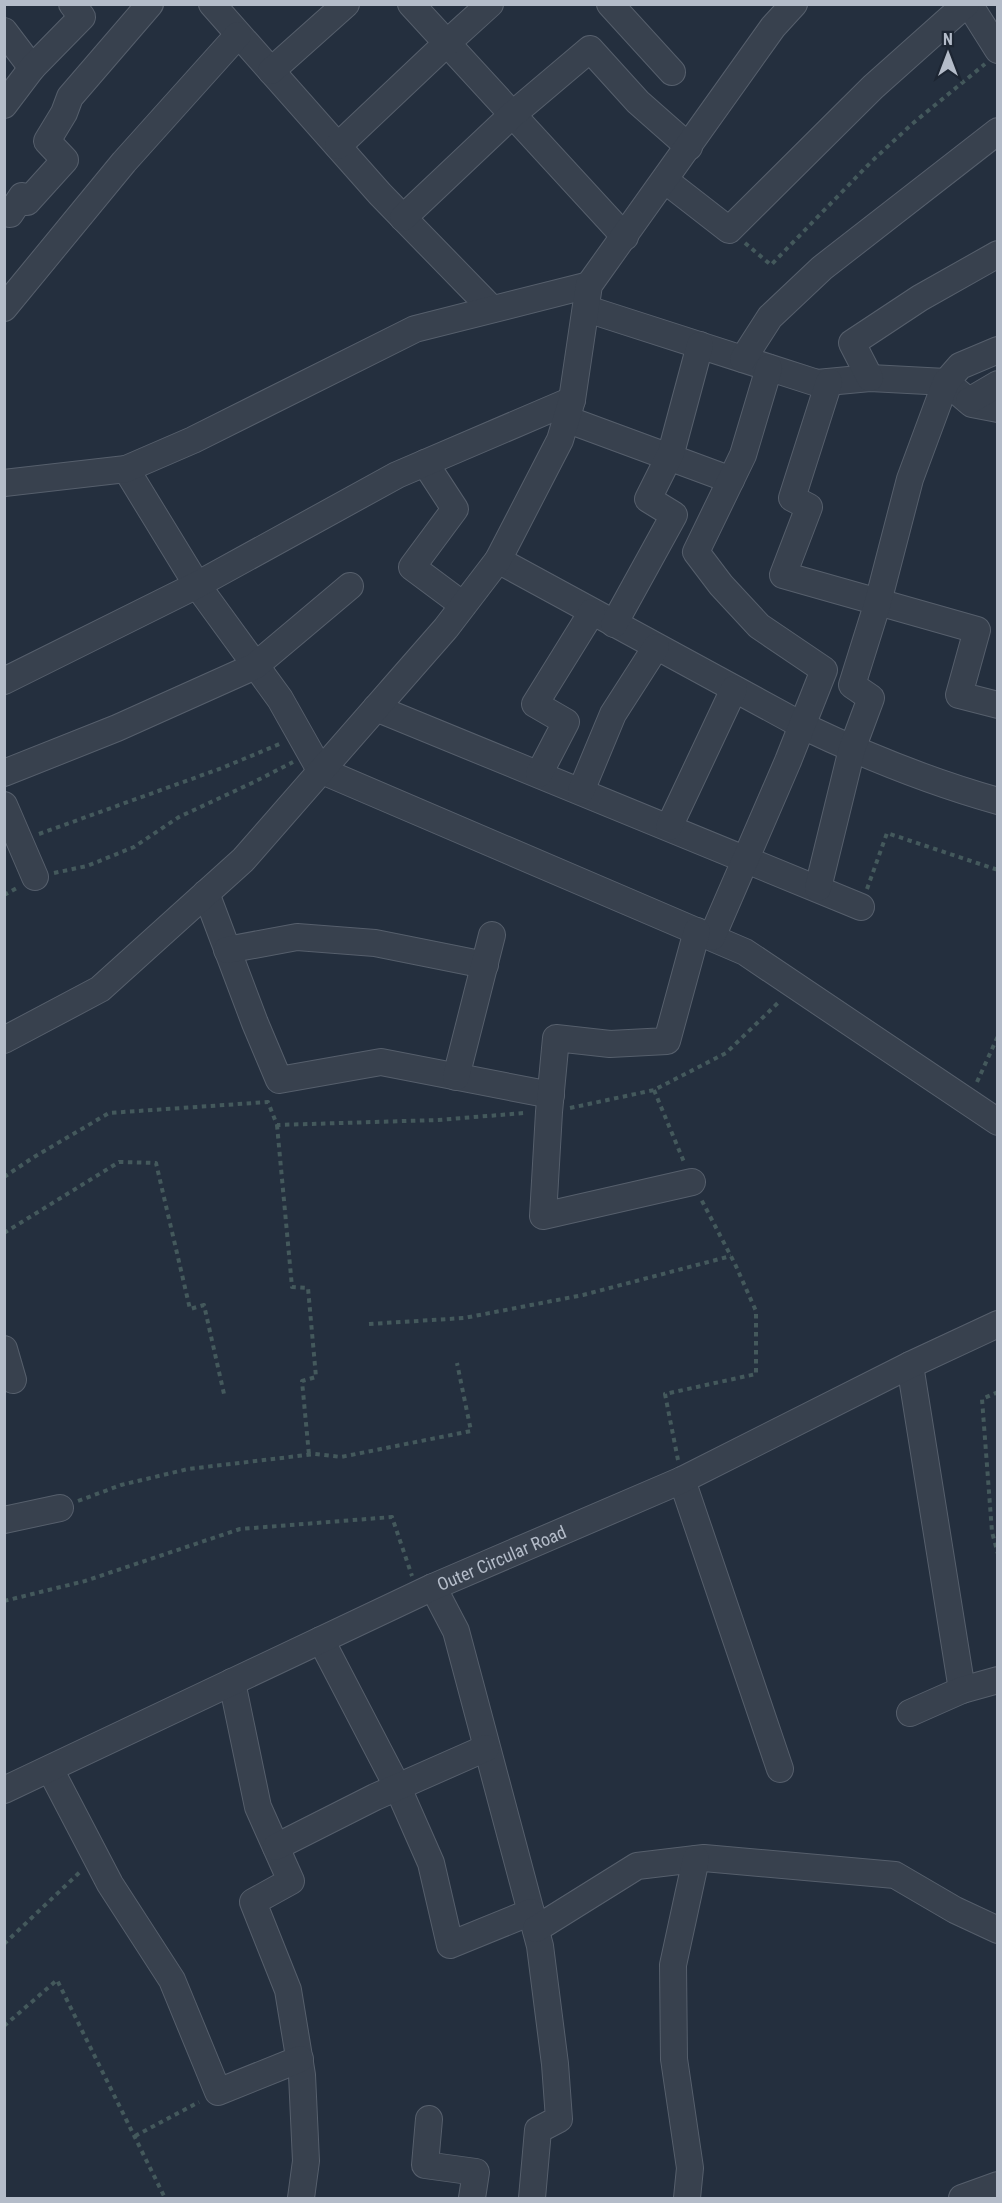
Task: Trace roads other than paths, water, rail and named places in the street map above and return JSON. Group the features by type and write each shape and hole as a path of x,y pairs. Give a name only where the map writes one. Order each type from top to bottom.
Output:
{"street":[{"path":"4,105 32,68 82,17 72,4"},
{"path":"4,211 10,214 22,196 27,202 65,160 47,141 64,113 70,97 150,4"},
{"path":"212,4 403,218 492,309"},
{"path":"271,71 346,4"},
{"path":"411,4 625,237"},
{"path":"338,147 490,4"},
{"path":"610,4 634,33 672,72"},
{"path":"4,1040 100,989 243,860 310,753 376,708 464,605 498,560 560,440 569,410 588,297 625,237 773,27 794,4"},
{"path":"666,180 729,230 873,87 968,4 993,56"},
{"path":"4,31 32,68"},
{"path":"4,308 124,162 238,35"},
{"path":"403,218 512,115 590,49 638,102 689,147"},
{"path":"743,359 770,317 822,268 998,131"},
{"path":"870,378 852,343 920,298 998,254"},
{"path":"4,483 126,469 193,440 415,328 492,309 588,297 700,345 818,383 870,378 946,382 972,404 998,409"},
{"path":"539,774 566,722 535,704 603,618 674,515 648,499 669,456 700,345"},
{"path":"818,888 852,749 871,698 852,685 878,602 910,479 946,382 960,366 998,350"},
{"path":"692,1182 543,1216 556,1038 610,1044 667,1041 704,934 747,859 824,670 759,626 696,552 742,455 769,368"},
{"path":"829,382 792,498 809,507 783,575 977,630 959,695 998,705"},
{"path":"969,401 998,384"},
{"path":"4,681 197,585 397,475 569,410 669,456 730,480"},
{"path":"425,463 455,509 412,567 464,605"},
{"path":"126,469 197,585 280,699 310,753 745,952 998,1122"},
{"path":"498,560 803,726 852,749 951,788 998,801"},
{"path":"4,773 117,728 255,666 350,586"},
{"path":"581,791 613,714 656,647"},
{"path":"669,827 734,689"},
{"path":"376,708 861,907"},
{"path":"4,806 35,877"},
{"path":"206,893 279,1080 381,1062 456,1077 550,1103"},
{"path":"456,1077 492,935"},
{"path":"227,950 297,937 375,943 485,965"},
{"name":"Outer Circular Road","path":"4,1790 426,1591 682,1480 910,1365 998,1324"},
{"path":"4,1349 13,1380"},
{"path":"910,1365 962,1690"},
{"path":"682,1480 780,1768"},
{"path":"4,1520 60,1508"},
{"path":"426,1591 456,1631 540,1946 555,2064 559,2120 538,2130 532,2199"},
{"path":"321,1640 398,1788 431,1863 450,1945 533,1921 638,1866 696,1859 895,1875 955,1910 998,1930"},
{"path":"909,1713 962,1690 998,1680"},
{"path":"232,1682 258,1807 291,1881 253,1902 288,1990 300,2059 306,2161 301,2198 292,2199"},
{"path":"276,1847 486,1748"},
{"path":"50,1769 110,1884 172,1980 218,2092 300,2059"},
{"path":"687,2199 690,2169 674,2059 673,1965 696,1859"},
{"path":"429,2118 425,2165 476,2172 472,2199"},
{"path":"962,2199 998,2185"}]}
